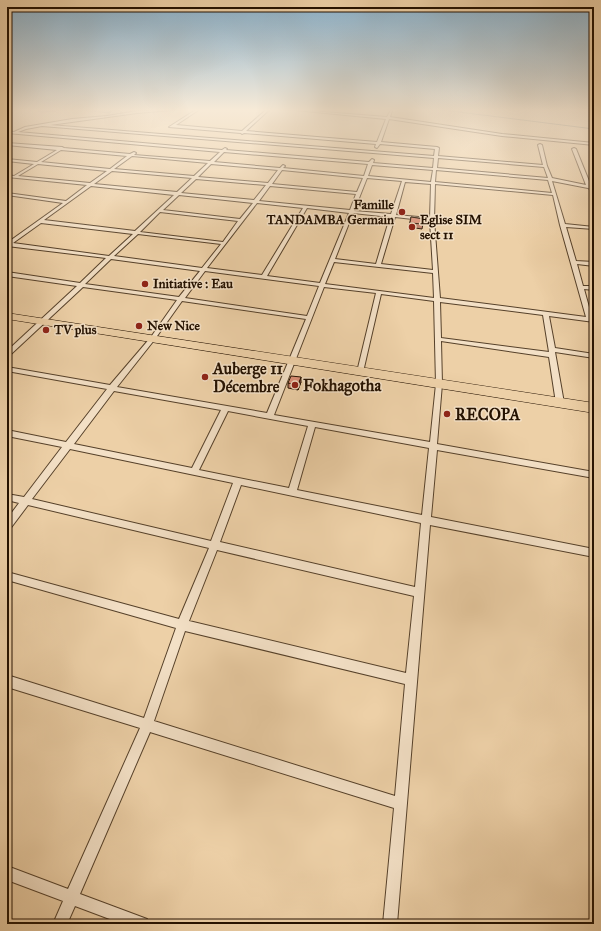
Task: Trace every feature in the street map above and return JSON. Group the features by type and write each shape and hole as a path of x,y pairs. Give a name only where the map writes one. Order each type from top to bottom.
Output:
{"highway":[{"path":"7,316 594,408"}],"street":[{"path":"7,181 55,152"},
{"path":"106,152 553,194"},
{"path":"7,244 40,222 135,152"},
{"path":"7,355 221,152"},
{"path":"239,152 550,179 589,187 594,191"},
{"path":"7,526 112,388 153,338 180,299 293,152"},
{"path":"270,416 375,152"},
{"path":"380,152 545,166"},
{"path":"390,924 432,445 439,384 437,300 432,220 433,183 437,152"},
{"path":"7,244 592,320 580,287 542,152"},
{"path":"575,152 589,187"},
{"path":"7,160 359,193"},
{"path":"7,176 432,220"},
{"path":"378,265 404,180"},
{"path":"7,194 67,202"},
{"path":"264,277 306,207"},
{"path":"158,211 241,220"},
{"path":"40,222 223,243"},
{"path":"562,225 594,228"},
{"path":"332,260 435,272"},
{"path":"573,262 594,264"},
{"path":"7,274 309,318"},
{"path":"580,287 594,288"},
{"path":"360,372 379,292"},
{"path":"546,314 560,403"},
{"path":"438,339 594,356"},
{"path":"7,369 594,475"},
{"path":"194,472 226,408"},
{"path":"292,492 312,424"},
{"path":"7,433 426,520 594,553"},
{"path":"60,924 147,725 182,625 238,481"},
{"path":"7,497 420,593"},
{"path":"7,576 182,625 411,680"},
{"path":"7,681 401,804"},
{"path":"7,873 142,924"}],"building":[{"path":"411,217 424,219 423,224 410,223"},
{"path":"291,376 301,377 298,385 288,383"}],"place":[{"name":"Famille TANDAMBA Germain","path":"402,212"},
{"name":"Eglise SIM sect 11","path":"412,227"},
{"name":"Initiative : Eau","path":"145,284"},
{"name":"New Nice","path":"139,326"},
{"name":"TV plus","path":"46,330"},
{"name":"Auberge 11 Décembre","path":"205,377"},
{"name":"Fokhagotha","path":"295,385"},
{"name":"RECOPA","path":"447,414"}]}
